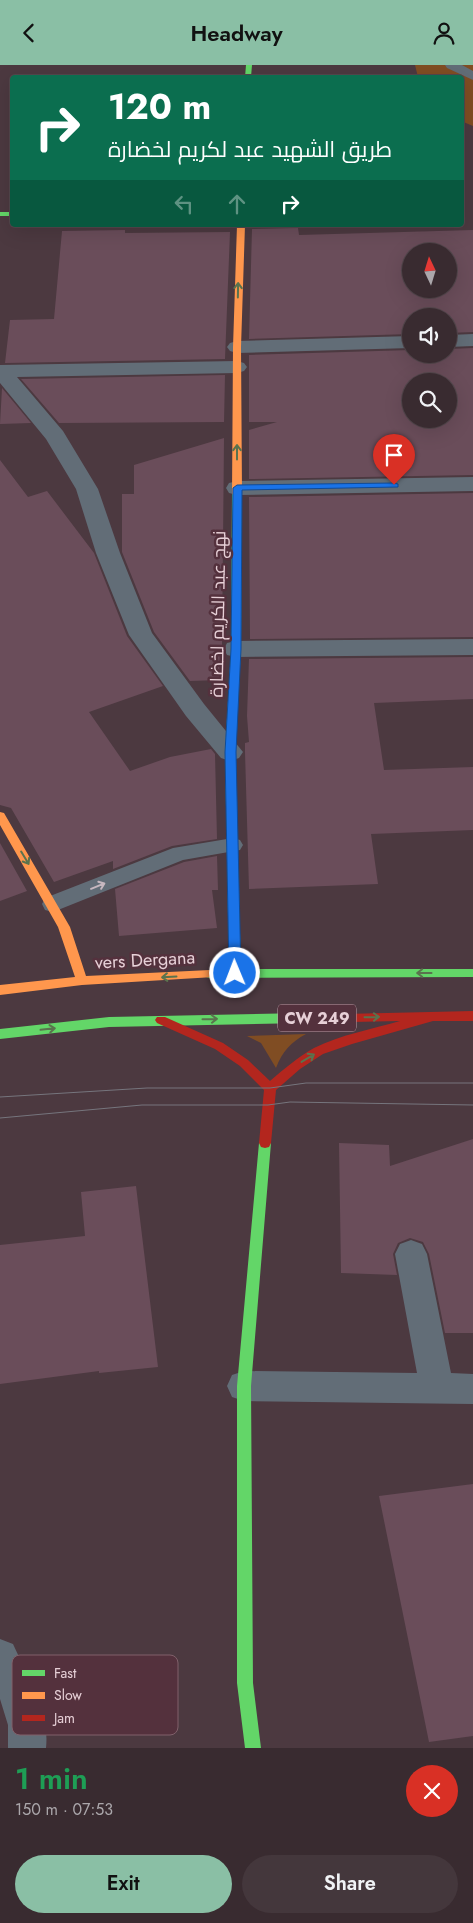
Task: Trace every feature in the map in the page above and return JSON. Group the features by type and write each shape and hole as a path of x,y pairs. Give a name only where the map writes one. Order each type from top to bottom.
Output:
{"main road":[{"name":"نهج عبد الكريم لخضارة","path":"235,973 230,752 236,649 237,357 241,227"},
{"path":"0,816 53,904 64,927 82,981"},
{"name":"vers Dergana","path":"0,990 82,981 235,973 473,973"},
{"path":"253,1748 245,1683 244,1386 270,1088 304,1059 330,1047 437,1016"},
{"name":"CW 249","path":"0,1034 109,1022 161,1020 473,1016"},
{"path":"161,1020 204,1038 226,1050 244,1063 270,1088"}],"street":[{"path":"457,341 473,340"},
{"path":"0,371 237,357 402,343"},
{"path":"0,371 56,436 87,489 108,553 141,635 195,711 230,752"},
{"path":"237,488 473,484"},
{"path":"236,649 473,647"},
{"path":"411,1254 437,1389"},
{"path":"244,1386 473,1389"},
{"path":"0,1657 12,1685"},
{"path":"27,1748 28,1735"}],"lane":[{"path":"452,65 473,76"},
{"path":"53,904 180,853 233,845"}],"shaded area":[{"path":"415,65 473,65 473,126 464,122 464,75 418,75"},
{"path":"306,1034 288,1048 276,1068 261,1043 247,1036"}],"building":[{"path":"298,228 299,235 473,230 473,332 457,333 457,308 402,308 402,334 249,339 252,229"},
{"path":"125,230 125,233 230,232 225,359 5,363 10,320 54,319 62,231"},
{"path":"473,348 473,475 249,479 249,430 277,422 249,422 249,355 402,350 402,363 457,363 457,349"},
{"path":"225,375 224,422 59,423 21,379"},
{"path":"2,388 31,423 0,424"},
{"path":"224,438 220,680 190,681 154,632 122,552 122,494 134,494 134,465"},
{"path":"0,460 28,497 47,491 94,553 127,636 163,686 89,712 130,771 170,757 211,749 215,754 217,839 172,846 113,869 113,861 54,882 11,808 0,805"},
{"path":"473,493 473,637 250,639 249,497"},
{"path":"473,657 473,699 374,703 384,770 473,767 473,830 371,834 378,884 249,889 245,743 249,742 247,716 249,659"},
{"path":"0,843 27,891 0,901"},
{"path":"217,856 218,890 212,890 217,928 119,936 115,889 184,862"},
{"path":"473,1139 473,1333 445,1333 429,1254 423,1242 410,1238 398,1243 393,1254 397,1275 341,1273 339,1143 389,1145 390,1166"},
{"path":"136,1186 158,1367 99,1373 99,1371 0,1384 0,1245 85,1236 81,1192"},
{"path":"473,1484 473,1736 429,1742 379,1496"}],"tram line":[{"path":"0,1097 147,1088 270,1088 306,1083 473,1083"},
{"path":"0,1118 142,1105 268,1105 290,1102 473,1105"}],"traffic: fast":[{"path":"248,75 249,65"},
{"path":"0,214 10,214"},
{"path":"235,973 230,752 236,649 237,494"},
{"path":"210,974 473,973"},
{"path":"0,1034 109,1022 304,1018"},
{"path":"253,1748 245,1683 244,1386 265,1143"}],"traffic: slow":[{"path":"237,494 237,347 241,227"},
{"path":"0,816 64,927 82,981"},
{"path":"0,990 82,981 210,974"}],"traffic: jam":[{"path":"304,1018 473,1016"},
{"path":"265,1143 270,1088 296,1066 319,1051 350,1040 429,1018"},
{"path":"161,1020 219,1046 244,1063 270,1088"}],"route":[{"path":"235,973 230,752 236,649 237,488 394,485"}]}
